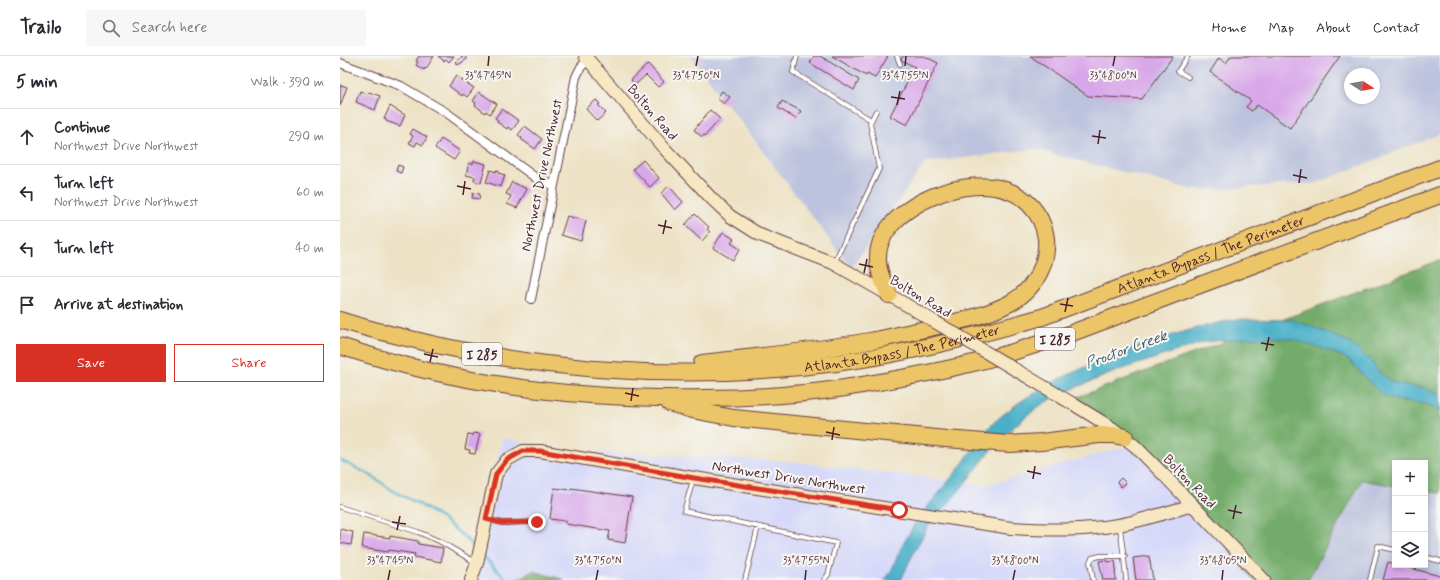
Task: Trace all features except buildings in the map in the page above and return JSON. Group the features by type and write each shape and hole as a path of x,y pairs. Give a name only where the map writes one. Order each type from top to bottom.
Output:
{"highway":[{"name":"Atlanta Bypass / The Perimeter","path":"340,320 410,339 492,356 566,366 661,373 791,368 837,363 879,356 981,334 1042,317 1440,168"},
{"path":"627,371 768,355 870,341 972,318 995,310 1023,294 1034,283 1042,268 1046,255 1046,245 1045,232 1041,222 1035,212 1017,195 992,187 962,187 929,198 915,205 902,215 889,228 882,239 878,261 882,279 889,295"},
{"name":"Atlanta Bypass / The Perimeter","path":"340,346 401,364 436,372 504,385 584,394 650,398 723,398 800,393 851,387 930,373 1011,353 1069,334 1440,195"},
{"path":"650,398 692,410 734,418 946,439 1009,444 1099,435 1125,437"}],"main road":[{"name":"Bolton Road","path":"587,58 663,147 712,200 730,216 760,235 833,263 1073,404 1125,437 1164,475 1264,580"},
{"name":"Northwest Drive Northwest","path":"471,580 477,563 496,474 507,460 523,451 540,451 694,478 1011,528 1048,530 1084,529 1154,517 1192,505"}],"street":[{"name":"Northwest Drive Northwest","path":"530,298 576,77 587,58"},
{"path":"340,63 401,86 447,113 536,178 553,185"}],"lane":[{"path":"797,56 793,72 871,120"},
{"path":"897,56 900,64"},
{"path":"1188,56 1178,70 1188,77"},
{"path":"833,263 879,169 870,123 876,111"},
{"path":"694,478 684,512 836,543 828,575 824,580"},
{"path":"340,507 418,532 439,541 477,563"},
{"path":"486,519 502,523 537,522"},
{"path":"1120,524 1122,546 1125,556 1126,580"},
{"path":"744,580 758,527"},
{"path":"1370,580 1378,546 1392,549"},
{"path":"1093,580 1090,562 1092,558 1100,556 1125,556"},
{"path":"1428,558 1440,561"}],"shaded area":[{"path":"691,56 1440,56 1440,134 1317,183 1194,190 1034,149 925,163 851,268"},
{"path":"502,438 571,451 787,461 986,485 1140,443 1203,516 1253,580 565,580 533,571 516,580 471,580"},
{"path":"1362,480 1392,485 1392,568 1428,568 1428,491 1440,493 1440,580 1308,580"}],"green space":[{"path":"1440,260 1440,493 1428,491 1428,460 1392,460 1392,485 1362,480 1308,580 1253,580 1203,516 1140,443 1062,403"},
{"path":"533,571 565,580 516,580"}],"water":[{"path":"1237,319 1292,320 1347,341 1370,360 1380,373 1389,380 1398,384 1423,388 1440,394 1440,411 1426,404 1400,401 1387,397 1378,391 1349,360 1335,353 1292,339 1272,337 1205,342 1120,370 1067,391 1044,403 1008,432 928,526 901,580 884,580 893,568 902,547 920,516 960,467 984,433 1010,409 1034,393 1099,361 1167,337"}],"waterway":[{"path":"340,460 370,475 395,492 419,504 441,518 476,549"},
{"path":"482,555 507,580"}],"route":[{"path":"537,522 502,523 486,519 496,474 507,460 523,451 540,451 694,478 899,510"}],"water label":[{"name":"Proctor Creek","path":"1126,349"}]}
